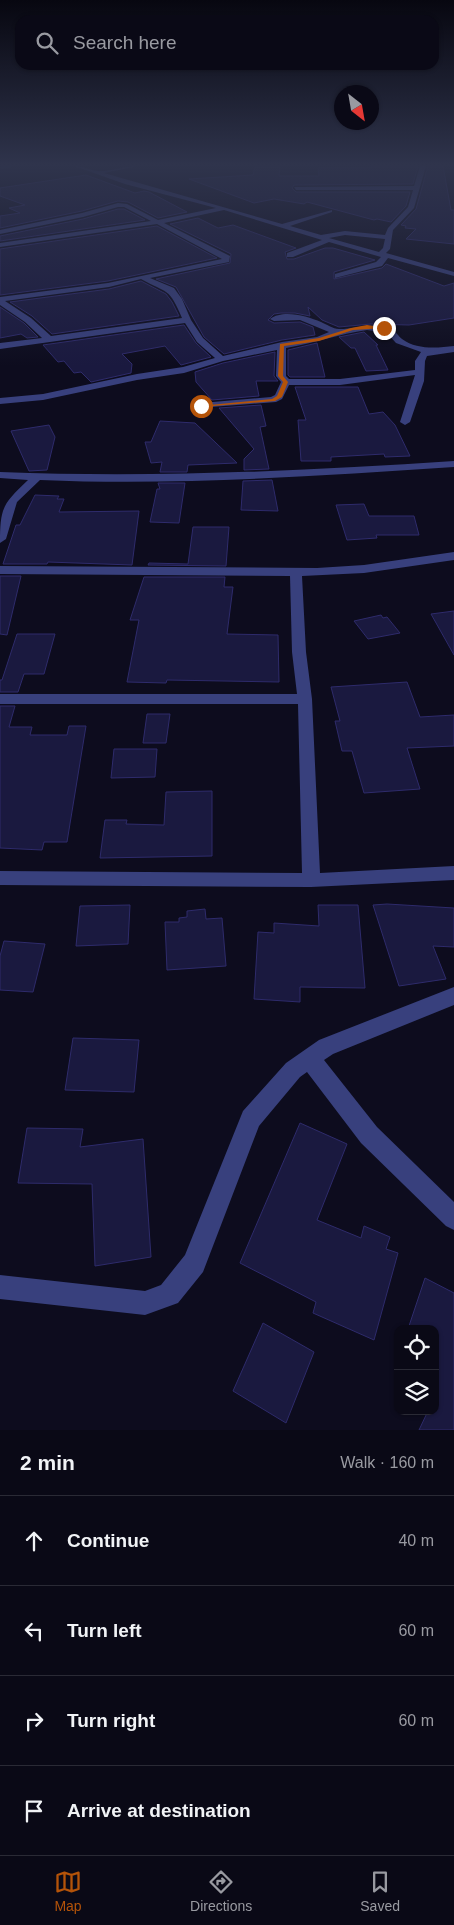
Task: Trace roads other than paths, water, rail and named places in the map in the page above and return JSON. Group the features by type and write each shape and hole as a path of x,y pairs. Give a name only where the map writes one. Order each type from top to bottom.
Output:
{"street":[{"path":"0,245 80,233"},
{"path":"0,300 109,285 151,274 226,260 227,258 178,233"},
{"path":"305,233 454,274"},
{"path":"320,237 345,233 389,237"},
{"path":"381,254 386,250 390,233"},
{"path":"350,246 366,243 379,236"},
{"path":"0,239 14,242"},
{"path":"290,255 329,240"},
{"path":"338,276 379,264 386,256 381,254"},
{"path":"151,274 144,278 171,290 178,299 187,320 200,340 221,359"},
{"path":"0,300 28,320 48,339"},
{"path":"274,319 292,315 336,332"},
{"path":"0,346 187,320"},
{"path":"0,401 43,398 136,377 184,370 221,359 282,345 319,339 336,332 376,327 390,331 405,344 429,351 454,349"},
{"path":"282,345 281,376 286,382"},
{"path":"405,422 419,381 423,354 429,351"},
{"path":"286,382 340,382 420,372"},
{"path":"201,406 274,400 279,397 286,382"},
{"path":"0,474 37,477 164,478 288,475 454,464"},
{"path":"0,539 12,501 37,477"},
{"path":"0,570 296,572 364,569 454,556"},
{"path":"296,572 299,652 305,699 311,880"},
{"path":"0,699 305,699"},
{"path":"0,878 311,880 454,874"},
{"path":"0,1287 145,1303 170,1294 194,1263 251,1119 293,1070 326,1047 454,996"},
{"path":"309,1058 369,1135 454,1218"}]}
